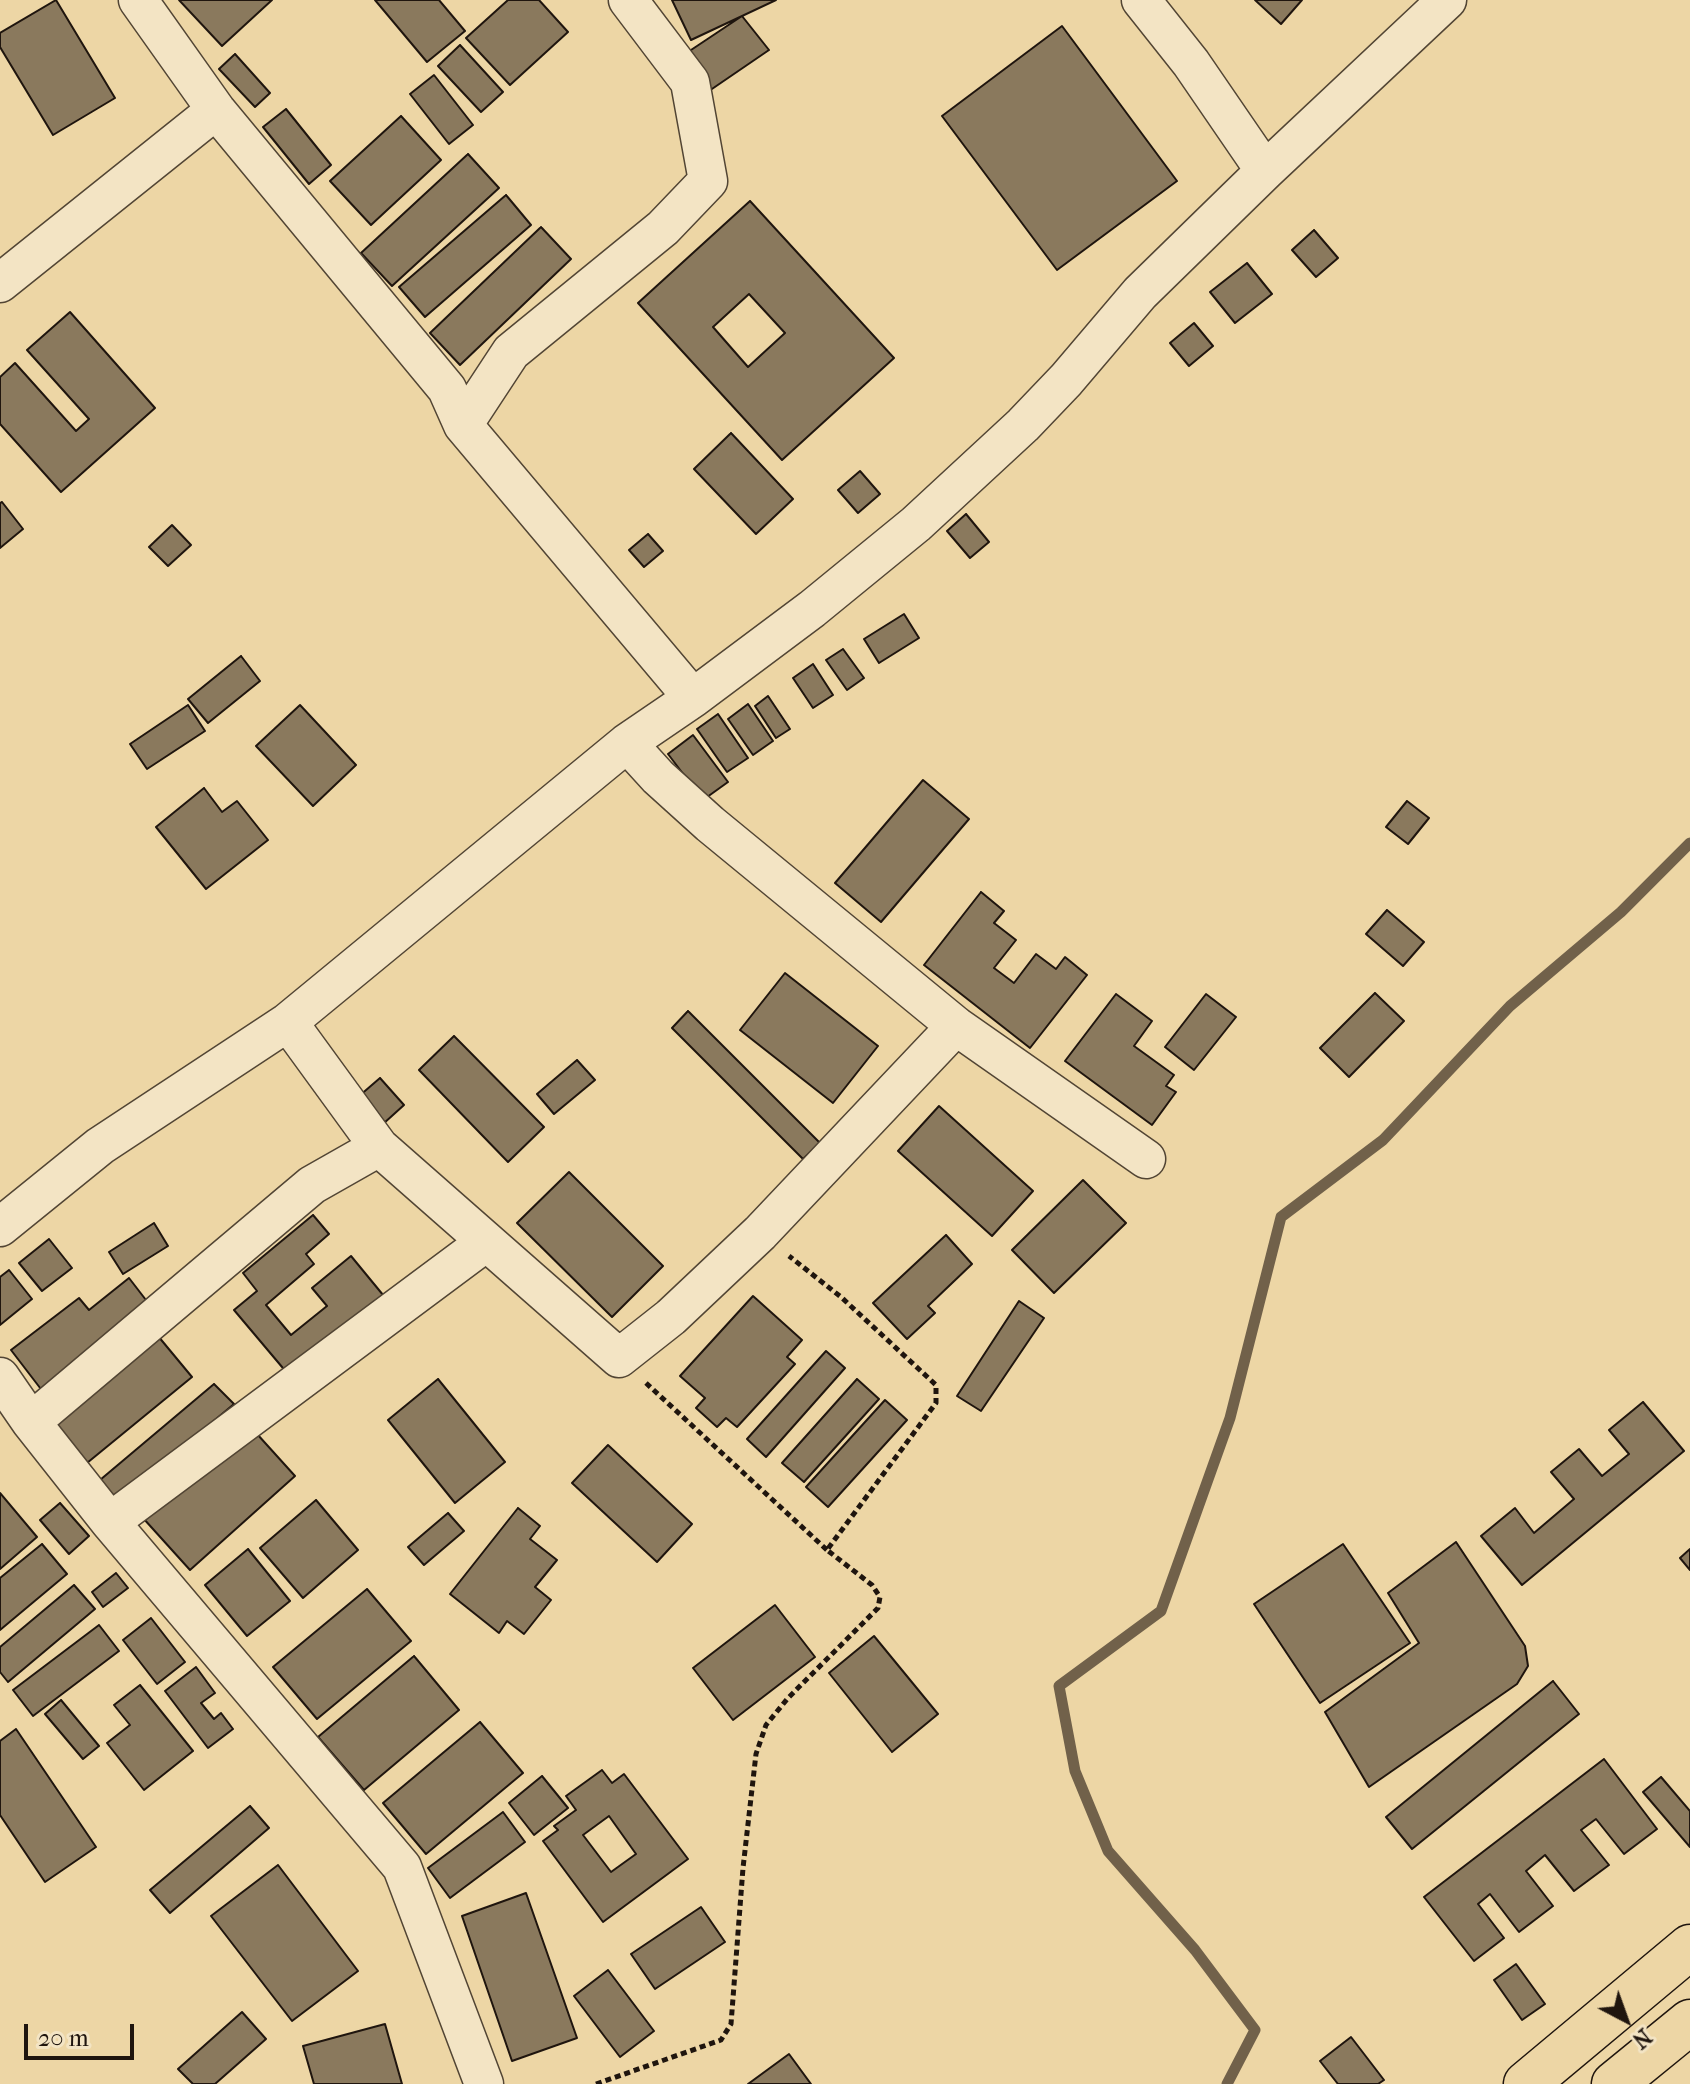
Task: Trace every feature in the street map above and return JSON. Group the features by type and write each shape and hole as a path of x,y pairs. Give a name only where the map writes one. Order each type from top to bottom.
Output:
{"main road":[{"path":"1526,2084 1690,1947"},
{"path":"1614,2084 1690,2022"}],"street":[{"path":"138,0 216,110 447,389 463,425 693,698"},
{"path":"447,389 511,352 663,228 708,181 690,82 628,0"},
{"path":"1141,0 1191,63 1265,171"},
{"path":"0,1227 100,1146 288,1022 627,743 812,609 916,524 1023,425 1140,293 1447,0"},
{"path":"0,283 216,110"},
{"path":"463,425 511,352"},
{"path":"627,743 658,777 710,824 956,1026 1146,1159"},
{"path":"288,1022 379,1147 619,1358 671,1317 760,1233 956,1026"},
{"path":"31,1422 312,1185 379,1147"},
{"path":"110,1522 486,1242"},
{"path":"0,1377 31,1422 110,1522 402,1867 484,2084"}],"path":[{"path":"760,1233 841,1297 936,1385 936,1403 827,1550"},
{"path":"596,2084 721,2040 731,2024 743,1868 756,1754 766,1725 788,1698 878,1608 880,1597 872,1585 827,1550 619,1358"}],"building":[{"path":"56,0 115,98 53,135 0,47 0,33"},
{"path":"179,0 272,0 222,46"},
{"path":"375,0 439,0 465,31 427,62"},
{"path":"508,0 539,0 568,32 510,85 466,38"},
{"path":"672,0 776,0 691,40"},
{"path":"1255,0 1302,0 1281,24"},
{"path":"742,16 769,50 709,91 682,56"},
{"path":"1062,26 1177,181 1057,270 942,116"},
{"path":"460,45 503,92 481,112 438,66"},
{"path":"235,54 270,93 255,107 219,69"},
{"path":"434,75 473,125 449,144 410,94"},
{"path":"286,109 331,165 309,184 263,127"},
{"path":"401,116 441,160 371,225 330,181"},
{"path":"468,154 499,188 392,286 361,253"},
{"path":"506,195 531,225 425,317 399,287"},
{"path":"750,201 894,358 782,460 638,303","holes":["749,294 785,333 748,367 713,327"]},
{"path":"541,227 571,259 460,365 430,333"},
{"path":"1314,230 1338,258 1316,277 1292,250"},
{"path":"1247,263 1272,294 1235,323 1210,292"},
{"path":"70,312 155,408 61,492 0,424 0,377 15,363 76,431 89,419 27,350"},
{"path":"1194,323 1213,346 1189,366 1170,343"},
{"path":"731,433 793,499 756,534 694,469"},
{"path":"860,471 880,494 858,513 838,490"},
{"path":"0,503 23,529 0,548"},
{"path":"966,514 989,542 970,558 947,531"},
{"path":"172,525 191,545 168,566 149,547"},
{"path":"648,534 663,551 644,567 629,550"},
{"path":"904,614 919,638 879,663 864,639"},
{"path":"843,649 864,678 847,690 826,660"},
{"path":"241,656 260,681 208,723 188,699"},
{"path":"813,664 833,695 813,708 793,678"},
{"path":"768,696 790,729 776,738 755,706"},
{"path":"748,704 773,741 753,755 728,719"},
{"path":"188,705 205,731 147,769 130,744"},
{"path":"300,705 356,765 313,806 256,746"},
{"path":"718,714 748,758 727,772 697,729"},
{"path":"693,735 728,782 703,800 668,754"},
{"path":"923,780 969,819 881,922 835,883"},
{"path":"204,788 222,812 237,801 268,840 206,889 156,827"},
{"path":"1407,801 1429,818 1408,844 1386,827"},
{"path":"981,892 1004,911 994,923 1016,940 994,968 1014,983 1036,954 1056,969 1065,957 1087,975 1030,1048 924,965"},
{"path":"1387,910 1424,942 1403,966 1366,934"},
{"path":"785,973 878,1046 833,1103 740,1030"},
{"path":"1375,993 1404,1021 1349,1077 1320,1048"},
{"path":"1116,994 1152,1021 1134,1046 1174,1075 1166,1086 1176,1092 1152,1125 1065,1061"},
{"path":"1206,994 1236,1017 1194,1070 1165,1047"},
{"path":"688,1011 820,1143 803,1159 672,1028"},
{"path":"454,1036 544,1127 508,1162 419,1070"},
{"path":"577,1060 595,1080 554,1114 537,1094"},
{"path":"380,1078 404,1105 383,1124 358,1097"},
{"path":"939,1106 1033,1191 992,1236 898,1151"},
{"path":"569,1172 663,1266 612,1317 517,1223"},
{"path":"1083,1180 1126,1223 1054,1293 1012,1250"},
{"path":"313,1215 329,1234 306,1254 314,1264 266,1305 291,1335 327,1306 312,1288 351,1256 388,1301 293,1380 234,1310 257,1291 243,1273"},
{"path":"154,1223 168,1246 123,1274 109,1252"},
{"path":"946,1235 972,1264 928,1306 935,1313 907,1339 873,1303"},
{"path":"49,1239 72,1268 42,1291 19,1263"},
{"path":"9,1270 32,1299 0,1325 0,1277"},
{"path":"129,1278 156,1313 47,1397 11,1350 79,1298 89,1310"},
{"path":"753,1296 802,1340 787,1357 795,1364 737,1427 726,1418 717,1427 696,1408 705,1398 680,1376"},
{"path":"1019,1301 1044,1318 981,1411 957,1396"},
{"path":"158,1336 192,1377 87,1463 53,1423"},
{"path":"826,1351 845,1368 766,1457 747,1439"},
{"path":"438,1379 505,1462 455,1503 388,1420"},
{"path":"857,1379 879,1399 804,1482 782,1463"},
{"path":"214,1384 234,1404 117,1502 100,1480"},
{"path":"885,1400 907,1420 828,1507 806,1487"},
{"path":"1643,1402 1684,1451 1522,1585 1481,1536 1515,1508 1534,1533 1574,1499 1551,1472 1579,1449 1602,1476 1629,1454 1609,1430"},
{"path":"248,1424 295,1476 190,1570 143,1518"},
{"path":"608,1445 692,1524 657,1562 572,1483"},
{"path":"0,1493 37,1537 0,1569"},
{"path":"316,1500 358,1550 303,1598 260,1548"},
{"path":"60,1503 89,1536 69,1554 40,1520"},
{"path":"518,1508 540,1526 530,1539 557,1560 535,1587 551,1600 524,1634 507,1621 499,1633 450,1594"},
{"path":"448,1513 464,1531 424,1565 408,1547"},
{"path":"1456,1542 1525,1646 1528,1666 1517,1684 1369,1787 1325,1712 1419,1643 1388,1593"},
{"path":"42,1544 67,1574 0,1630 0,1578"},
{"path":"1343,1544 1410,1643 1320,1703 1254,1604"},
{"path":"248,1549 290,1601 247,1636 205,1585"},
{"path":"1690,1549 1690,1570 1680,1558"},
{"path":"116,1573 128,1588 103,1607 92,1592"},
{"path":"74,1585 95,1609 8,1682 0,1672 0,1647"},
{"path":"367,1589 411,1641 317,1719 273,1667"},
{"path":"775,1605 815,1657 733,1720 693,1668"},
{"path":"151,1618 185,1662 157,1684 123,1640"},
{"path":"99,1625 119,1651 33,1716 13,1690"},
{"path":"874,1636 938,1714 892,1752 829,1673"},
{"path":"414,1656 459,1710 364,1790 318,1737"},
{"path":"196,1667 215,1693 201,1703 214,1719 221,1713 233,1729 208,1748 165,1691"},
{"path":"1553,1681 1579,1714 1412,1849 1386,1817"},
{"path":"140,1685 193,1751 144,1790 107,1743 130,1725 114,1705"},
{"path":"61,1700 99,1746 83,1759 45,1714"},
{"path":"480,1722 523,1773 426,1854 383,1803"},
{"path":"16,1729 96,1847 45,1882 0,1815 0,1741"},
{"path":"1604,1759 1657,1829 1624,1854 1596,1819 1581,1830 1609,1865 1574,1891 1545,1855 1526,1871 1553,1906 1519,1932 1490,1894 1478,1904 1504,1938 1474,1961 1424,1897"},
{"path":"602,1770 612,1783 624,1774 688,1859 603,1922 543,1841 558,1830 554,1826 576,1810 566,1796","holes":["609,1816 636,1854 611,1872 583,1835"]},
{"path":"542,1776 568,1808 534,1835 509,1803"},
{"path":"1661,1777 1690,1811 1690,1847 1643,1792"},
{"path":"250,1806 269,1828 170,1913 150,1890"},
{"path":"503,1812 525,1842 450,1898 428,1868"},
{"path":"278,1865 358,1971 292,2021 211,1916"},
{"path":"526,1893 577,2038 512,2061 462,1916"},
{"path":"701,1907 725,1942 655,1989 631,1954"},
{"path":"1516,1964 1545,2004 1522,2020 1494,1980"},
{"path":"608,1970 654,2031 620,2057 574,1996"},
{"path":"242,2012 266,2039 215,2084 193,2084 178,2069"},
{"path":"385,2024 402,2084 314,2084 303,2046"},
{"path":"1351,2037 1384,2080 1378,2084 1338,2084 1320,2061"},
{"path":"789,2054 811,2084 748,2084"}],"waterway":[{"path":"1227,2084 1255,2030 1195,1950 1108,1851 1075,1771 1059,1686 1161,1611 1230,1418 1281,1217 1383,1140 1510,1006 1621,912 1690,843"}]}
